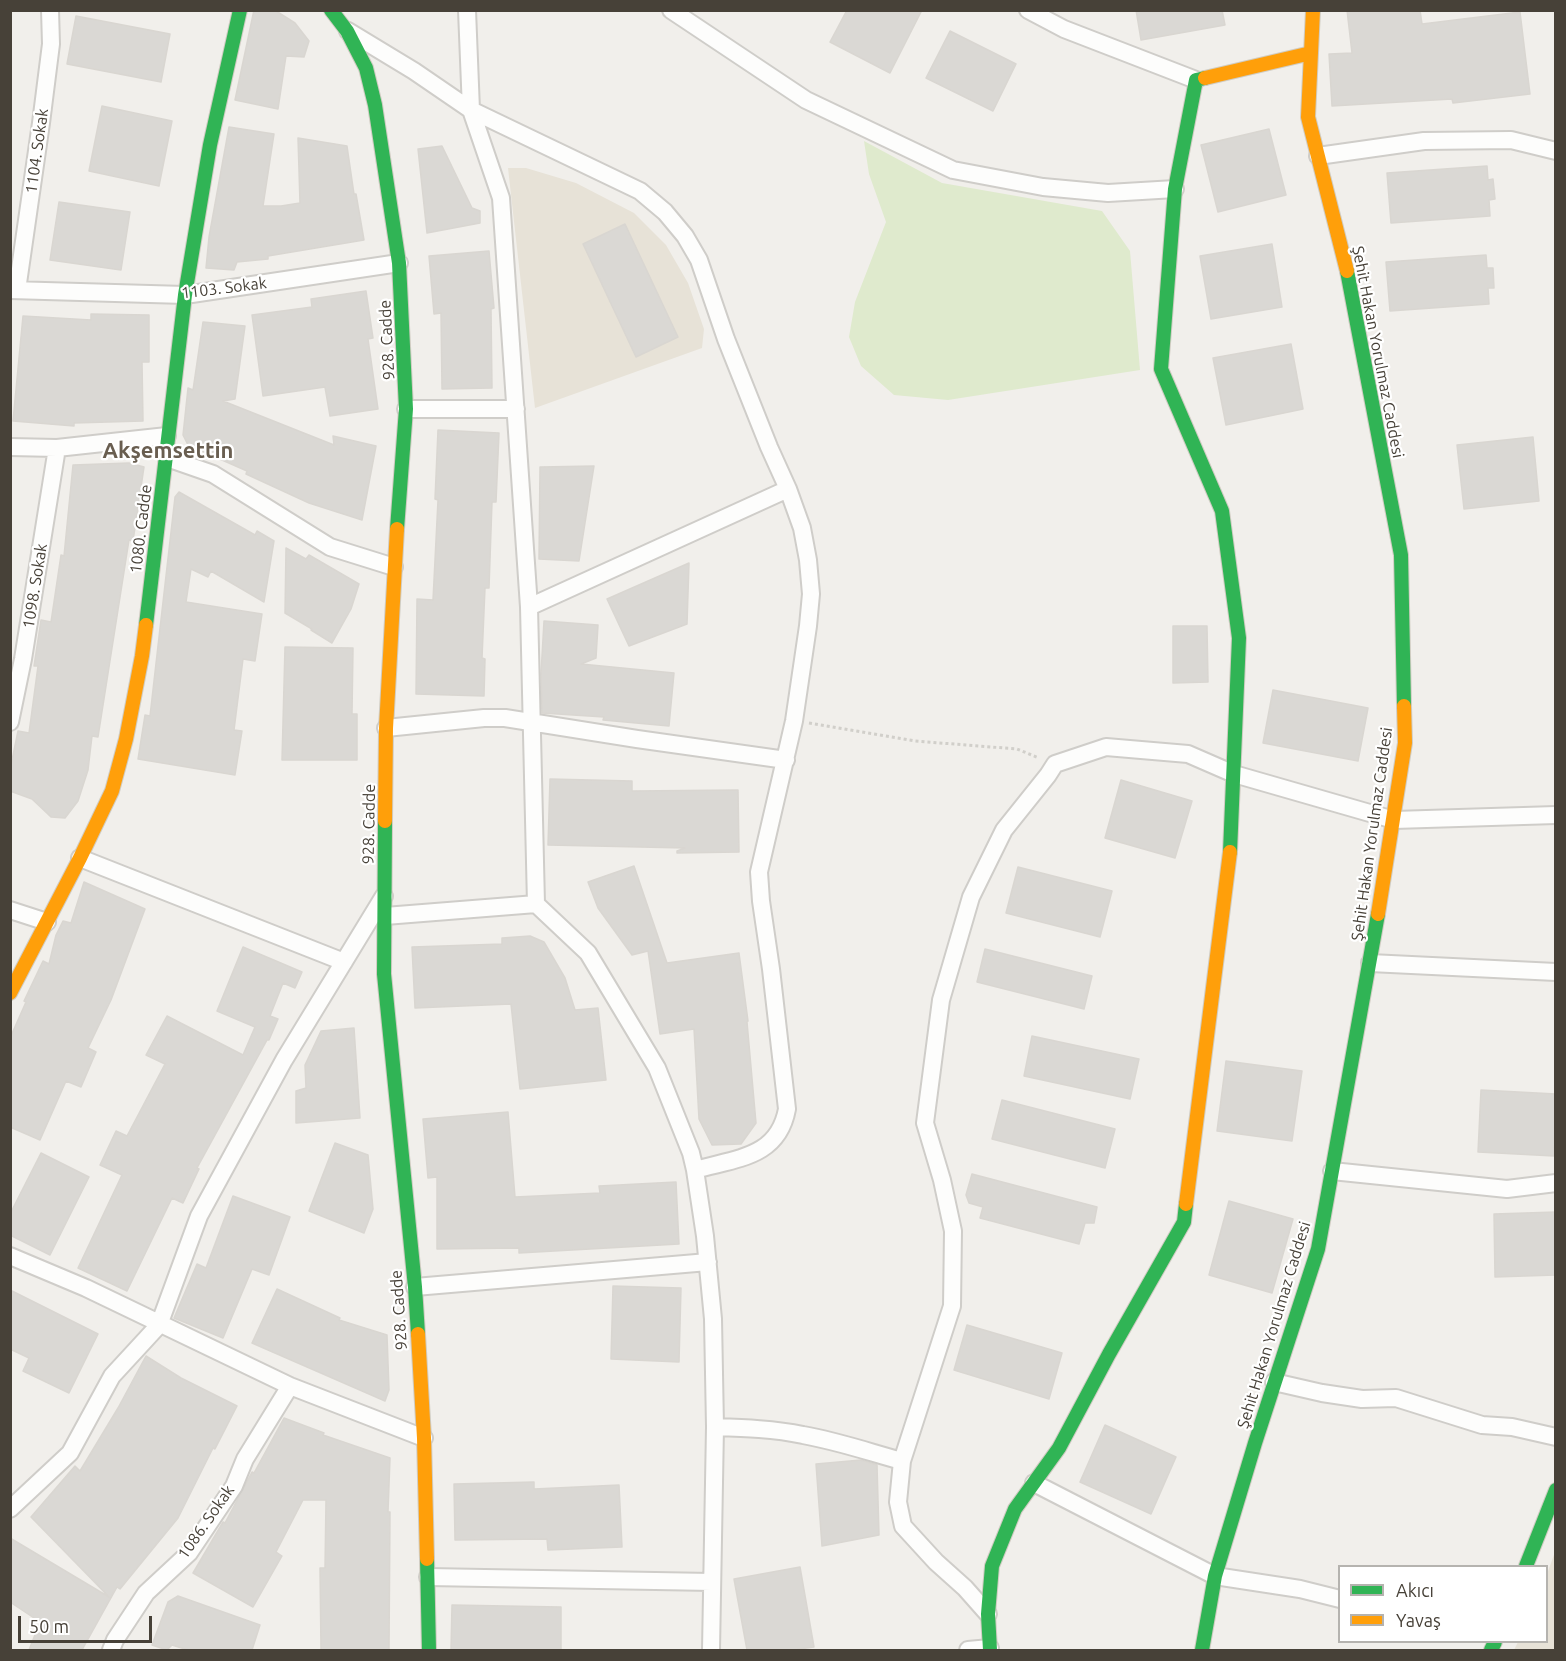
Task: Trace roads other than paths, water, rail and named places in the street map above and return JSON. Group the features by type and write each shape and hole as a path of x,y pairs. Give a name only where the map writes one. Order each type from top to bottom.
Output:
{"street":[{"name":"1104. Sokak","path":"14,290 42,123 51,44 50,10"},
{"name":"1080. Cadde","path":"10,993 112,791 126,739 142,656 185,295 210,145 240,10"},
{"name":"928. Cadde","path":"331,10 347,31 366,68 375,105 399,263 406,409 394,567 386,728 384,974 415,1287 424,1438 429,1650"},
{"path":"467,10 471,110 501,198 529,607 536,904 588,953 657,1068 691,1153 695,1170 714,1319 715,1428 711,1650"},
{"path":"671,10 806,100 953,170 1043,187 1108,193 1174,189"},
{"path":"1028,10 1064,29 1196,80 1311,53"},
{"name":"Şehit Hakan Yorulmaz Caddesi","path":"1202,1650 1215,1576 1318,1249 1370,963 1405,743 1401,555 1350,283 1308,117 1313,10"},
{"path":"347,31 414,71 471,110 640,191 665,212 685,236 699,260 743,382 802,528 811,594 808,626 794,721 759,872 787,1109 784,1125 776,1139 765,1148 695,1170"},
{"path":"968,1650 990,1649 988,1614 992,1566 1015,1509 1059,1448 1184,1222 1232,838 1239,639 1222,512 1161,369 1174,189 1196,80"},
{"path":"1318,156 1424,141 1511,140 1556,151"},
{"name":"1103. Sokak","path":"14,290 185,295 399,263"},
{"path":"406,409 516,409"},
{"path":"10,447 57,448 167,435"},
{"name":"1098. Sokak","path":"10,723 24,659 57,448"},
{"path":"167,458 213,474 330,547 394,567"},
{"path":"529,607 788,489"},
{"path":"386,728 505,718 786,760"},
{"path":"988,1614 965,1588 936,1563 903,1526 898,1502 902,1461 952,1306 953,1231 942,1180 925,1123 941,1000 971,897 1004,830 1048,775 1054,764 1106,747 1188,754 1234,774 1394,820 1556,815"},
{"path":"80,858 344,962"},
{"path":"10,1509 70,1453 112,1376 159,1325 199,1215 284,1060 385,894"},
{"path":"385,916 536,904"},
{"path":"10,910 47,922"},
{"path":"1370,963 1556,972"},
{"path":"1332,1171 1507,1189 1556,1183"},
{"path":"10,1256 86,1288 290,1386 424,1438"},
{"path":"415,1287 708,1262"},
{"path":"1275,1382 1362,1399 1396,1398 1482,1425 1512,1427 1556,1437"},
{"name":"1086. Sokak","path":"111,1650 115,1640 146,1593 189,1553 234,1486 245,1459 290,1386"},
{"path":"715,1428 742,1428 801,1434 902,1461"},
{"path":"1034,1483 1215,1576 1300,1589 1338,1598"},
{"path":"1526,1565 1556,1490"},
{"path":"428,1577 712,1582"}],"district":[{"name":"Akşemsettin","path":"168,451"}]}
